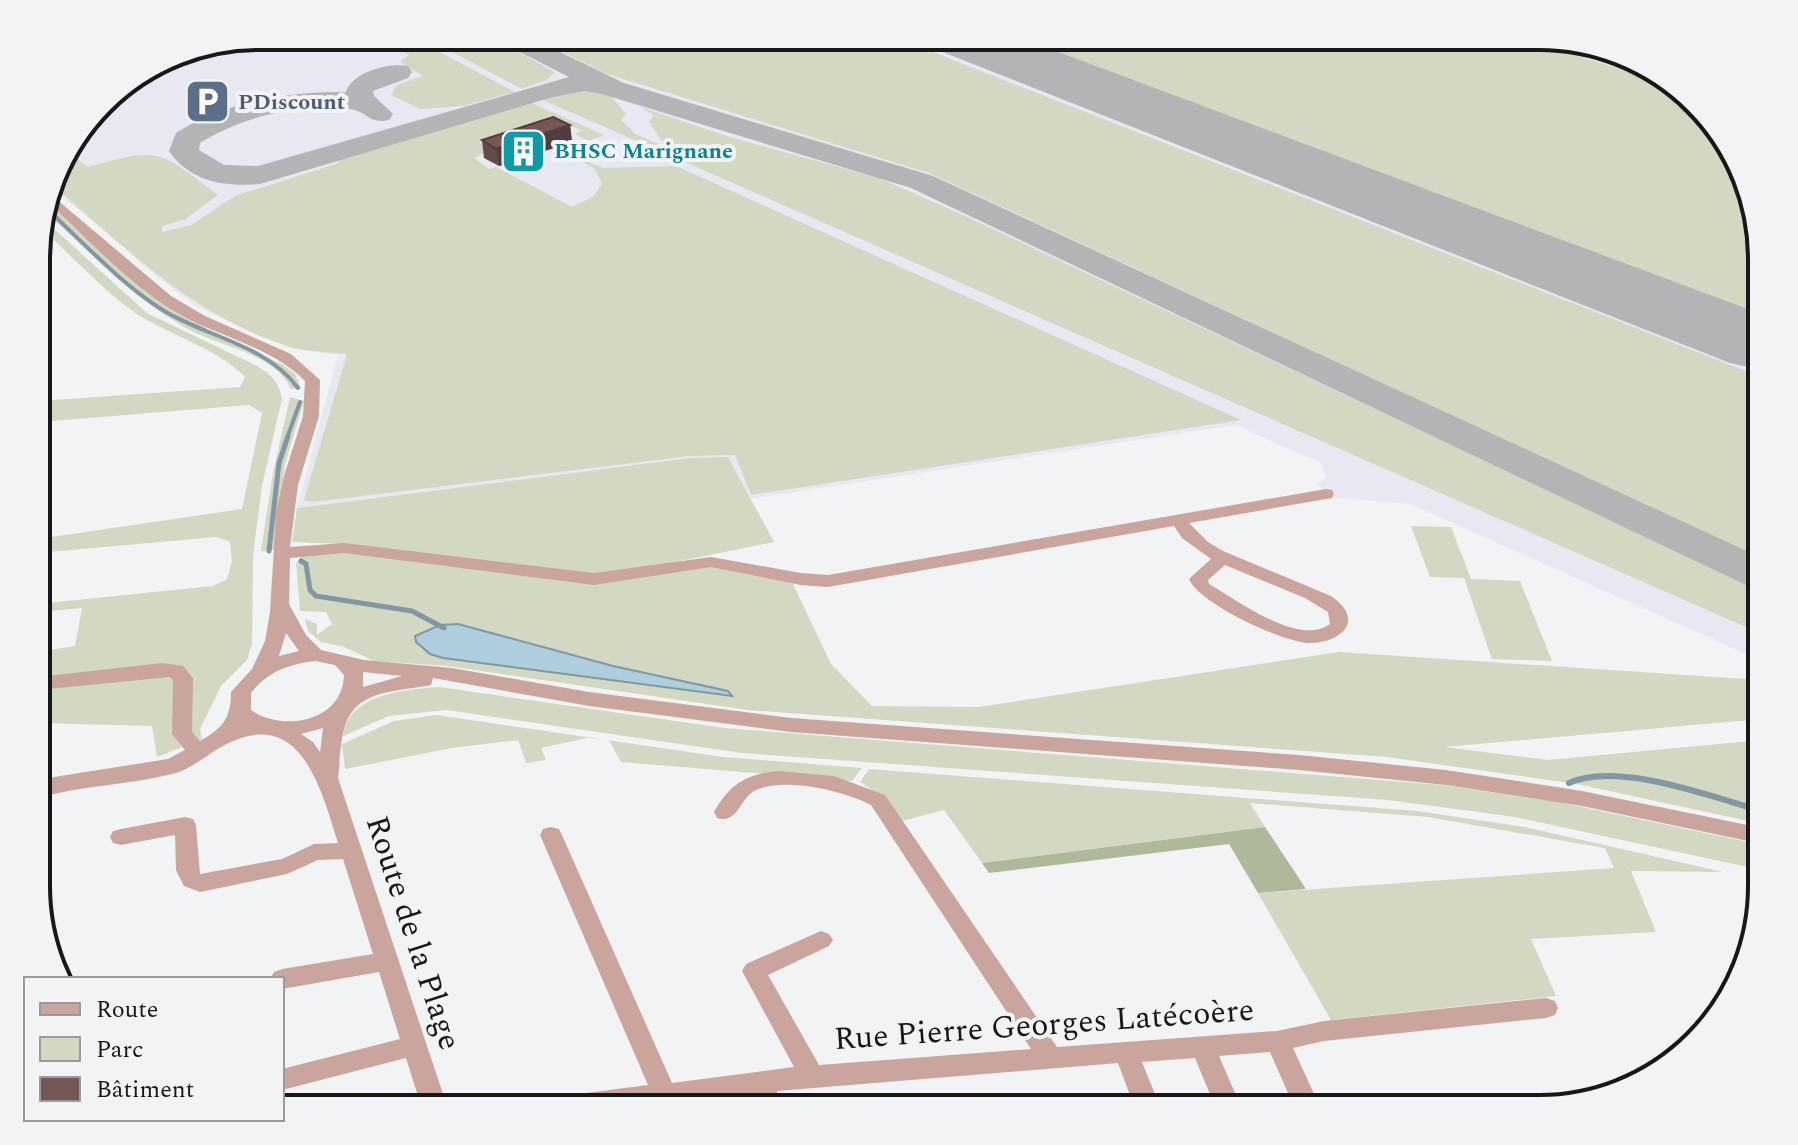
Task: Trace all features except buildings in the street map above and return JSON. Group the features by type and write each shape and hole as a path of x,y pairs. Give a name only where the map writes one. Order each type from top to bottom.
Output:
{"street":[{"path":"58,204 167,299 206,323 291,361 312,380 314,403 292,478 281,553 283,605 271,656 241,692 241,713 223,737"},
{"path":"281,553 344,548 594,579 711,562 828,581 1326,494"},
{"path":"1178,520 1196,543 1225,556 1329,603 1338,614 1338,627 1333,633 1315,638 1288,633 1201,587 1198,579 1225,556"},
{"path":"283,605 298,638 315,655"},
{"path":"261,670 278,662 315,655 367,668 430,672 663,711 752,721 1287,762 1465,780 1644,809 1748,833"},
{"path":"341,660 354,674 354,690 346,704"},
{"path":"50,682 162,669 181,673 182,734 198,751"},
{"path":"241,713 259,726 281,730 315,724 346,704 387,685 414,681 479,680"},
{"name":"Route de la Plage","path":"328,778 333,725 346,704"},
{"path":"50,786 166,768 223,737 259,726"},
{"name":"Route de la Plage","path":"281,730 306,747 328,778 385,962 431,1095"},
{"path":"725,812 742,788 771,779 845,785 871,795 884,808 1051,1059"},
{"path":"121,837 185,825 187,870 192,880 200,883 287,866 314,852 352,850"},
{"path":"551,835 664,1094"},
{"path":"812,1076 754,971 821,940"},
{"path":"284,979 385,962"},
{"name":"Rue Pierre Georges Latécoère","path":"661,1095 812,1076 1277,1041 1324,1031 1546,1008"},
{"path":"1277,1041 1302,1095"},
{"path":"286,1078 416,1045"},
{"path":"1203,1047 1223,1095"},
{"path":"1126,1053 1142,1095"},
{"path":"762,1082 765,1095"}],"shaded area":[{"path":"1539,50 1593,57 1644,78 1677,102 1696,121 1720,154 1737,192 1744,218 1748,245 1748,655 1410,504 1329,497 1317,484 1327,478 1321,463 1235,425 749,499 728,458 690,458 297,508 338,355 290,348 195,306 142,265 130,252 137,250 131,245 123,247 60,195 78,154 102,121 143,85 192,61 232,52"}],"green space":[{"path":"400,50 436,50 515,92 463,106 420,109 391,95 397,85 423,76 400,62 409,55"},
{"path":"448,50 515,50 555,72 547,80 522,89"},
{"path":"558,50 928,50 1748,372 1748,553 929,173 607,74"},
{"path":"1045,50 1539,50 1562,52 1632,72 1677,102 1696,121 1720,154 1737,192 1744,218 1748,245 1748,313"},
{"path":"579,91 609,94 626,114 621,120 635,134 666,147 649,122 654,115 640,107 733,138 879,178 1748,584 1748,628 541,99"},
{"path":"529,102 604,135 588,141 575,134 582,131 555,117 474,158 489,169 496,167 572,207 594,196 602,184 595,169 570,155 603,168 676,166 1241,420 751,495 735,455 689,456 313,502 304,500 347,354 291,347 256,335 224,319 163,279 61,193 76,158 88,167 131,156 146,155 170,161 218,195 184,220 162,226 162,232 191,225 235,196 339,163 336,160"},
{"path":"56,210 176,311 225,339 282,364 295,374 301,388 291,389 274,368 263,361 176,322 117,277 54,220"},
{"path":"53,228 147,313 266,372 274,379 282,399 262,486 253,555 252,644 247,660 221,686 200,729 202,739 157,757 152,726 50,723 50,650 75,646 82,608 50,611 50,603 213,586 227,579 232,562 230,542 216,537 50,552 50,537 242,509 262,413 249,405 50,421 50,400 240,387 245,377 221,358 137,314 52,238"},
{"path":"290,397 304,401 285,464 274,550 261,551 273,473"},
{"path":"728,457 774,542 615,574 587,574 344,544 292,542 297,508 690,458"},
{"path":"1411,526 1451,527 1471,579 1520,581 1552,661 1492,659 1464,578 1430,577"},
{"path":"311,553 354,553 581,583 709,565 792,582 831,664 872,706 979,707 1339,652 1748,679 1748,720 1444,747 1548,760 1748,741 1748,821 1577,784 1387,757 748,710 447,666 374,661 344,647 321,642 308,631 305,619 317,624 317,635 332,624 326,612 300,611 296,564 301,557"},
{"path":"439,687 725,728 1442,785 1558,802 1748,842 1748,867 1515,817 1388,800 742,753 446,710 389,716 343,736 347,722 355,711 381,696"},
{"path":"436,715 603,739 587,738 541,748 546,760 526,763 518,740 452,748 345,769 342,744 394,721"},
{"path":"609,740 723,757 862,768 852,781 621,762"},
{"path":"869,769 1417,811 1525,827 1723,872 1631,871 1656,932 1531,939 1556,996 1331,1020 1258,893 1614,868 1605,848 1428,817 1250,803 1265,827 982,863 944,810 898,822 880,795 860,782"},
{"path":"1265,827 1306,889 1258,893 1229,844 989,873 982,863"}],"water":[{"path":"458,624 613,666 728,691 732,696 443,658 430,654 416,642 415,636 440,625"}],"waterway":[{"path":"55,216 145,298 178,319 252,351 285,373 298,388"},
{"path":"287,438 300,402"},
{"path":"269,551 279,463 288,436"},
{"path":"301,561 306,564 310,590 316,596 412,611 444,628"},
{"path":"1569,783 1590,777 1639,778 1748,807"}],"taxiway":[{"path":"535,50 614,89 922,182 1748,568"},
{"path":"379,114 360,99 359,89 367,82 399,72"},
{"path":"364,103 323,100 272,106 201,129 186,139 184,151 200,166 218,174 260,175 549,89 584,83 605,86"}],"runway":[{"path":"994,50 1748,339"}],"place":[{"name":"PDiscount","path":"207,102"},
{"name":"BHSC Marignane","path":"523,151"}]}
